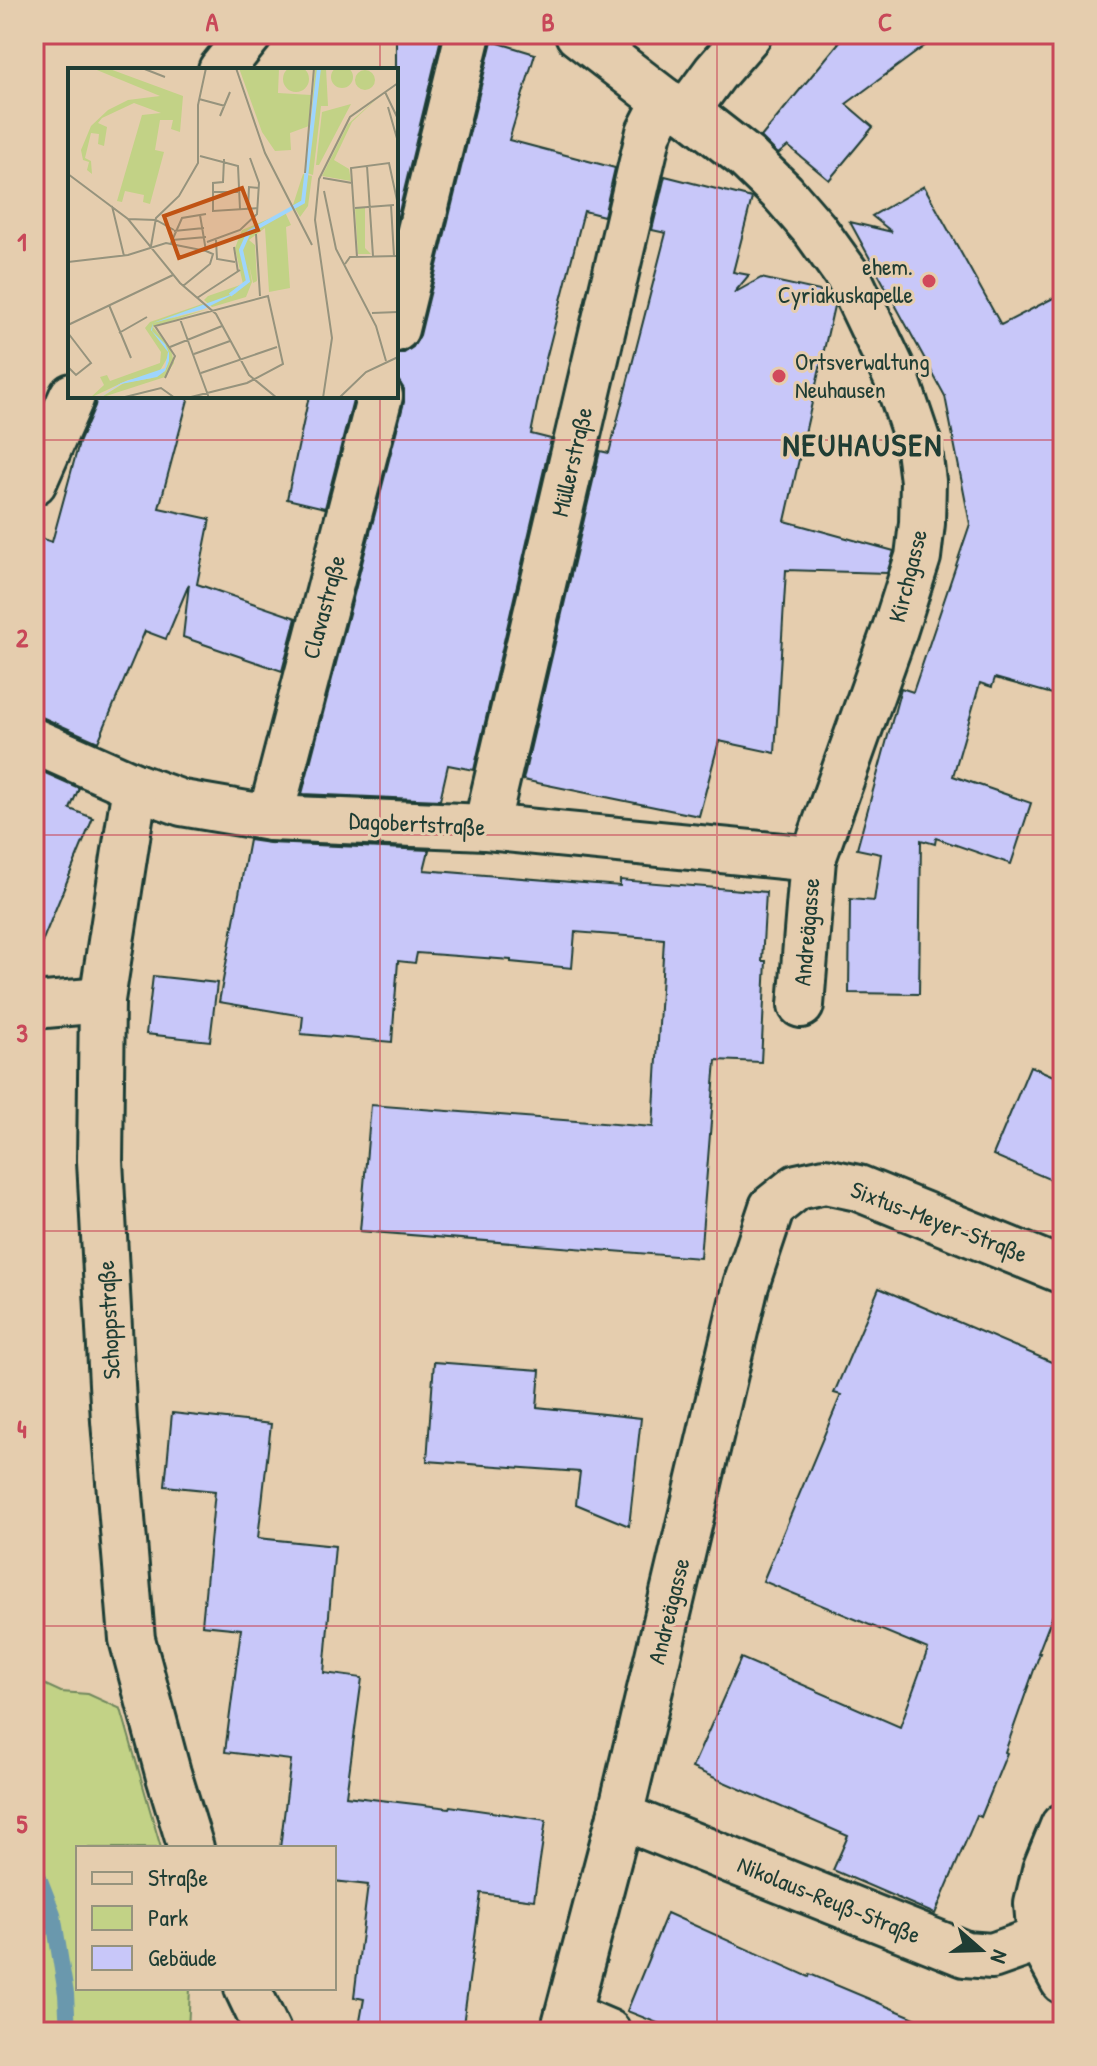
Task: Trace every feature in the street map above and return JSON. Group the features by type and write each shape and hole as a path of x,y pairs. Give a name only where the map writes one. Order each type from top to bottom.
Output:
{"street":[{"path":"223,68 250,34"},
{"path":"398,321 468,34"},
{"name":"Kirchgasse","path":"578,34 759,169 783,193 848,276 896,377 918,442 923,481 918,557 813,859"},
{"name":"Müllerstraße","path":"486,827 649,132 715,73 749,34"},
{"path":"34,482 71,398"},
{"name":"Clavastraße","path":"270,818 379,398"},
{"name":"Dagobertstraße","path":"34,741 135,786 182,803 270,818 486,827 813,859"},
{"name":"Schoppstraße","path":"135,786 102,1000 100,1161 114,1421 132,1639 190,1846"},
{"name":"Andreägasse","path":"801,1005 813,859"},
{"path":"34,1006 102,1000"},
{"name":"Sixtus-Meyer-Straße","path":"772,1207 797,1187 825,1181 858,1188 1063,1271"},
{"name":"Andreägasse","path":"608,2032 566,2024 620,1816 746,1285 772,1207"},
{"name":"Nikolaus-Reuß-Straße","path":"620,1816 965,1954 992,1956 1040,1939"},
{"path":"1063,1826 1045,1870 1037,1904 1040,1939 1063,1981"},
{"path":"248,1990 268,2032"}],"green space":[{"path":"34,1673 37,1681 61,1692 88,1694 121,1709 160,1846 76,1846 76,1990 190,1990 188,2032 34,2032"}],"building":[{"path":"396,34 442,34 398,216 398,68"},
{"path":"846,34 941,34 846,104 873,127 829,180 788,146 778,154 761,137"},
{"path":"492,41 535,54 509,140 615,168 604,216 584,211 546,359 531,434 551,439 474,770 448,765 440,800 302,794 404,402 404,389 398,380 398,353 413,347 420,335"},
{"path":"665,176 752,198 733,272 749,275 734,293 761,278 829,293 834,306 785,521 894,551 887,573 786,570 775,753 719,741 699,816 523,780 600,451 609,453 666,233 652,230"},
{"path":"924,186 1001,325 1063,293 1063,697 995,678 992,687 980,683 953,776 1031,803 1011,864 936,838 935,844 921,840 919,994 849,993 850,899 874,901 881,854 857,849 901,688 913,692 970,524 945,396 850,222 892,232 872,216"},
{"path":"97,398 188,398 159,508 210,519 197,584 296,618 282,671 183,637 189,584 166,639 145,631 98,742 34,716 34,536 52,542 79,443"},
{"path":"309,398 353,398 325,508 287,499"},
{"path":"34,768 79,788 70,809 93,818 35,959"},
{"path":"249,840 429,850 424,870 620,886 620,880 766,892 761,1062 716,1060 700,1258 360,1231 371,1105 653,1127 664,939 575,932 572,968 417,953 415,963 398,961 392,1042 301,1034 303,1016 219,1002"},
{"path":"153,976 217,983 210,1041 146,1034"},
{"path":"1030,1066 1063,1080 1063,1185 993,1155"},
{"path":"879,1288 1063,1367 1063,1589 1038,1653 1007,1753 935,1914 833,1870 848,1836 692,1768 741,1658 900,1727 928,1649 763,1581 841,1395 834,1393"},
{"path":"434,1362 540,1370 537,1407 641,1418 629,1526 576,1504 580,1472 427,1461"},
{"path":"172,1413 271,1424 258,1538 335,1546 324,1673 362,1678 346,1796 450,1806 546,1820 534,1900 481,1893 462,2032 358,2032 364,1999 354,1997 368,1885 336,1881 336,1846 280,1846 291,1760 225,1752 241,1629 202,1625 215,1491 165,1486"},
{"path":"667,1913 809,1977 810,1974 948,2032 680,2032 627,2011"}],"waterway":[{"path":"34,1865 53,1914 66,1994 68,2032"}],"place":[{"name":"ehem. Cyriakuskapelle","path":"929,281"},
{"name":"Ortsverwaltung Neuhausen","path":"779,376"}],"district":[{"name":"NEUHAUSEN","path":"863,445"}]}
